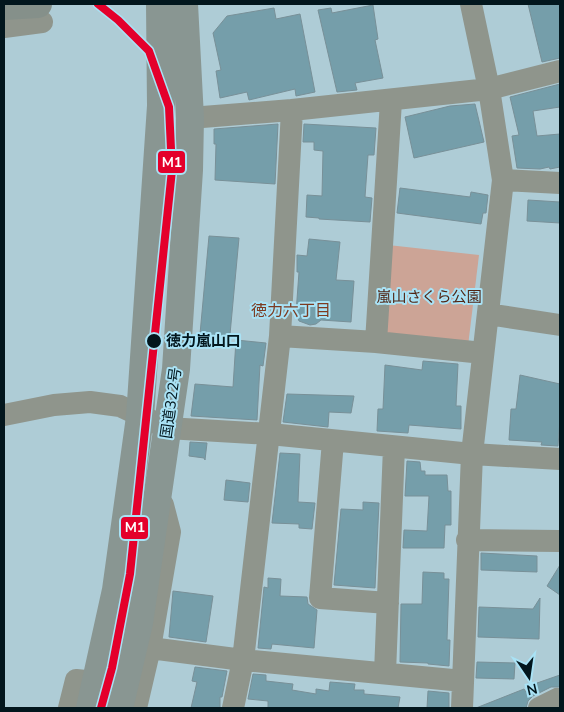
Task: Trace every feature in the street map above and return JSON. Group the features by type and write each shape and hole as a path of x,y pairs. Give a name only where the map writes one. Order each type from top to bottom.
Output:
{"highway":[{"name":"国道322号","path":"90,708 116,590 140,417 161,106 160,4"},
{"name":"国道322号","path":"119,708 140,624 176,369 188,189 190,118 184,4"}],"main road":[{"path":"4,6 40,13"}],"street":[{"path":"462,708 472,454 503,180 489,88 471,4"},
{"path":"4,27 40,13"},
{"path":"190,118 391,101 489,88 560,71"},
{"path":"376,342 391,101"},
{"path":"233,708 243,660 280,336 292,110"},
{"path":"503,180 560,183"},
{"path":"488,314 560,325"},
{"path":"280,336 376,342 483,353"},
{"path":"4,414 54,405 90,402 120,406 167,428 270,434 472,454 560,459"},
{"path":"333,441 320,598 388,603"},
{"path":"385,673 394,447"},
{"path":"136,708 150,648 170,532 163,505 158,498"},
{"path":"468,540 560,541"},
{"path":"150,648 243,660 463,681"},
{"path":"69,708 76,680 96,682"},
{"path":"539,708 557,700 560,702"}],"green space":[{"name":"嵐山さくら公園","path":"388,245 479,255 468,346 383,338"}],"building":[{"path":"528,4 560,4 560,58 542,62"},
{"path":"373,5 378,39 375,40 383,78 355,83 357,90 337,92 318,10 331,8 332,13"},
{"path":"274,8 276,19 300,14 315,92 296,96 295,89 249,100 247,92 220,98 216,71 221,70 213,33 227,16"},
{"path":"560,84 560,107 533,111 537,136 560,134 560,167 550,169 549,167 540,169 517,168 512,136 519,135 510,97"},
{"path":"475,104 484,142 414,158 405,117 450,106"},
{"path":"278,124 275,184 215,180 216,144 214,144 214,129"},
{"path":"304,124 376,128 374,155 368,155 365,197 372,198 370,222 306,217 307,195 322,196 323,151 314,150 314,142 303,142"},
{"path":"400,188 470,197 471,192 488,195 486,213 483,213 481,224 397,213"},
{"path":"528,200 560,202 560,223 527,221"},
{"path":"209,236 239,238 229,345 206,345 205,335 200,334"},
{"path":"309,239 340,242 336,280 354,281 351,322 321,320 316,324 310,325 299,321 296,313 299,272 297,272 297,255 307,256"},
{"path":"236,340 266,343 263,366 260,365 257,420 191,416 195,384 233,387"},
{"path":"423,361 458,364 456,406 461,406 461,429 409,425 408,433 377,431 378,409 383,409 385,365 422,370"},
{"path":"520,375 560,384 558,446 541,445 542,442 509,440 511,409 516,409"},
{"path":"287,394 354,396 351,413 329,412 328,427 283,422"},
{"path":"190,442 207,443 205,460 204,458 189,456"},
{"path":"280,453 300,454 298,502 315,503 312,529 299,528 299,524 272,523"},
{"path":"407,461 420,462 421,471 425,471 425,475 447,475 448,491 451,491 451,525 445,525 444,548 403,548 404,530 427,531 429,496 405,496"},
{"path":"226,480 250,483 248,502 224,500"},
{"path":"363,502 379,503 375,588 334,585 341,509 363,510"},
{"path":"481,553 537,556 537,572 481,570"},
{"path":"560,565 560,595 547,586"},
{"path":"423,572 444,573 444,579 449,579 447,640 450,640 449,666 400,662 401,604 422,604"},
{"path":"268,578 281,579 280,596 307,597 308,604 317,610 314,648 272,644 271,649 258,648 264,587 268,588"},
{"path":"173,591 213,596 206,642 169,637"},
{"path":"540,598 539,639 478,637 479,607 533,609"},
{"path":"477,662 515,663 514,679 476,678"},
{"path":"195,667 227,671 222,697 220,697 220,708 191,708 197,682 192,681"},
{"path":"253,674 266,675 266,681 293,684 292,690 316,694 316,689 329,691 330,682 355,684 354,690 364,690 364,694 400,697 398,708 268,708 268,701 248,699"},
{"path":"560,675 560,687 551,687 533,696 528,701 526,708 476,708 524,689 526,692 537,683"},
{"path":"428,691 449,693 449,708 427,708"}],"transit line":[{"name":"M1","path":"98,4 118,20 149,51 169,107 172,170 130,574 112,668 101,708"}],"place":[{"name":"徳力嵐山口","path":"154,341"}],"district":[{"name":"徳力六丁目","path":"291,311"}]}
